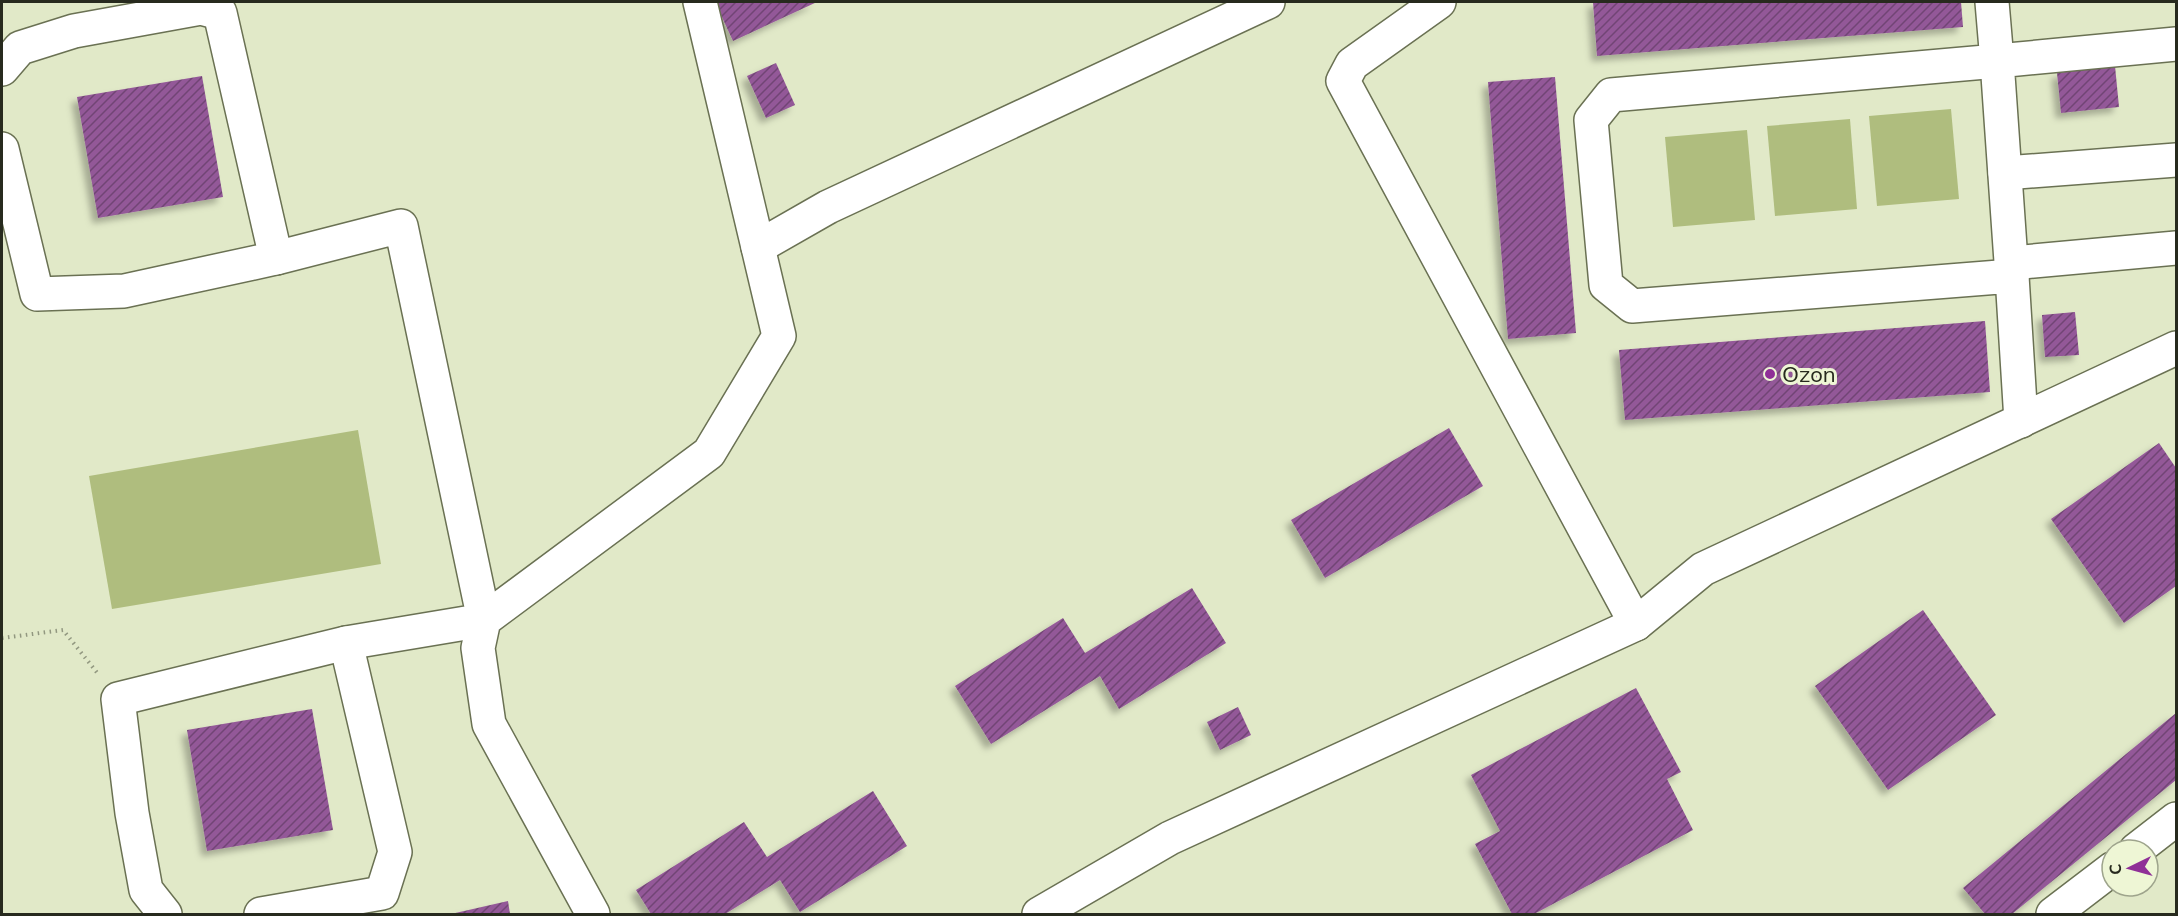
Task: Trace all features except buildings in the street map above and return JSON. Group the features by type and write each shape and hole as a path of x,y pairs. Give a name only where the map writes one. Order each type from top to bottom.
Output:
{"street":[{"path":"165,915 146,890 132,813 118,699 346,643 484,620 709,453 779,336 700,2"},
{"path":"758,247 828,207 1268,2"},
{"path":"1439,2 1352,64 1343,81 1636,624"},
{"path":"1992,2 2021,421"},
{"path":"2,69 20,48 74,31 201,8 220,13 276,258"},
{"path":"2176,44 1611,95 1591,120 1606,285 1632,306 2012,269 2176,248"},
{"path":"2,150 37,294 124,291 276,258 401,226 484,620 478,648 489,724 583,912"},
{"path":"2005,173 2176,160"},
{"path":"1039,915 1170,838 1636,624 1703,569 2176,348"},
{"path":"261,915 382,893 395,852 346,643"},
{"path":"2151,838 2176,819"},
{"path":"2053,915 2100,878"}],"path":[{"path":"2,638 63,630 118,699"}],"green space":[{"path":"1951,109 1959,199 1877,206 1869,116"},
{"path":"1850,119 1857,209 1775,216 1767,126"},
{"path":"1747,130 1755,220 1673,227 1665,137"},
{"path":"358,430 381,564 112,609 89,476"}],"place":[{"name":"Ozon","path":"1770,374"}]}
